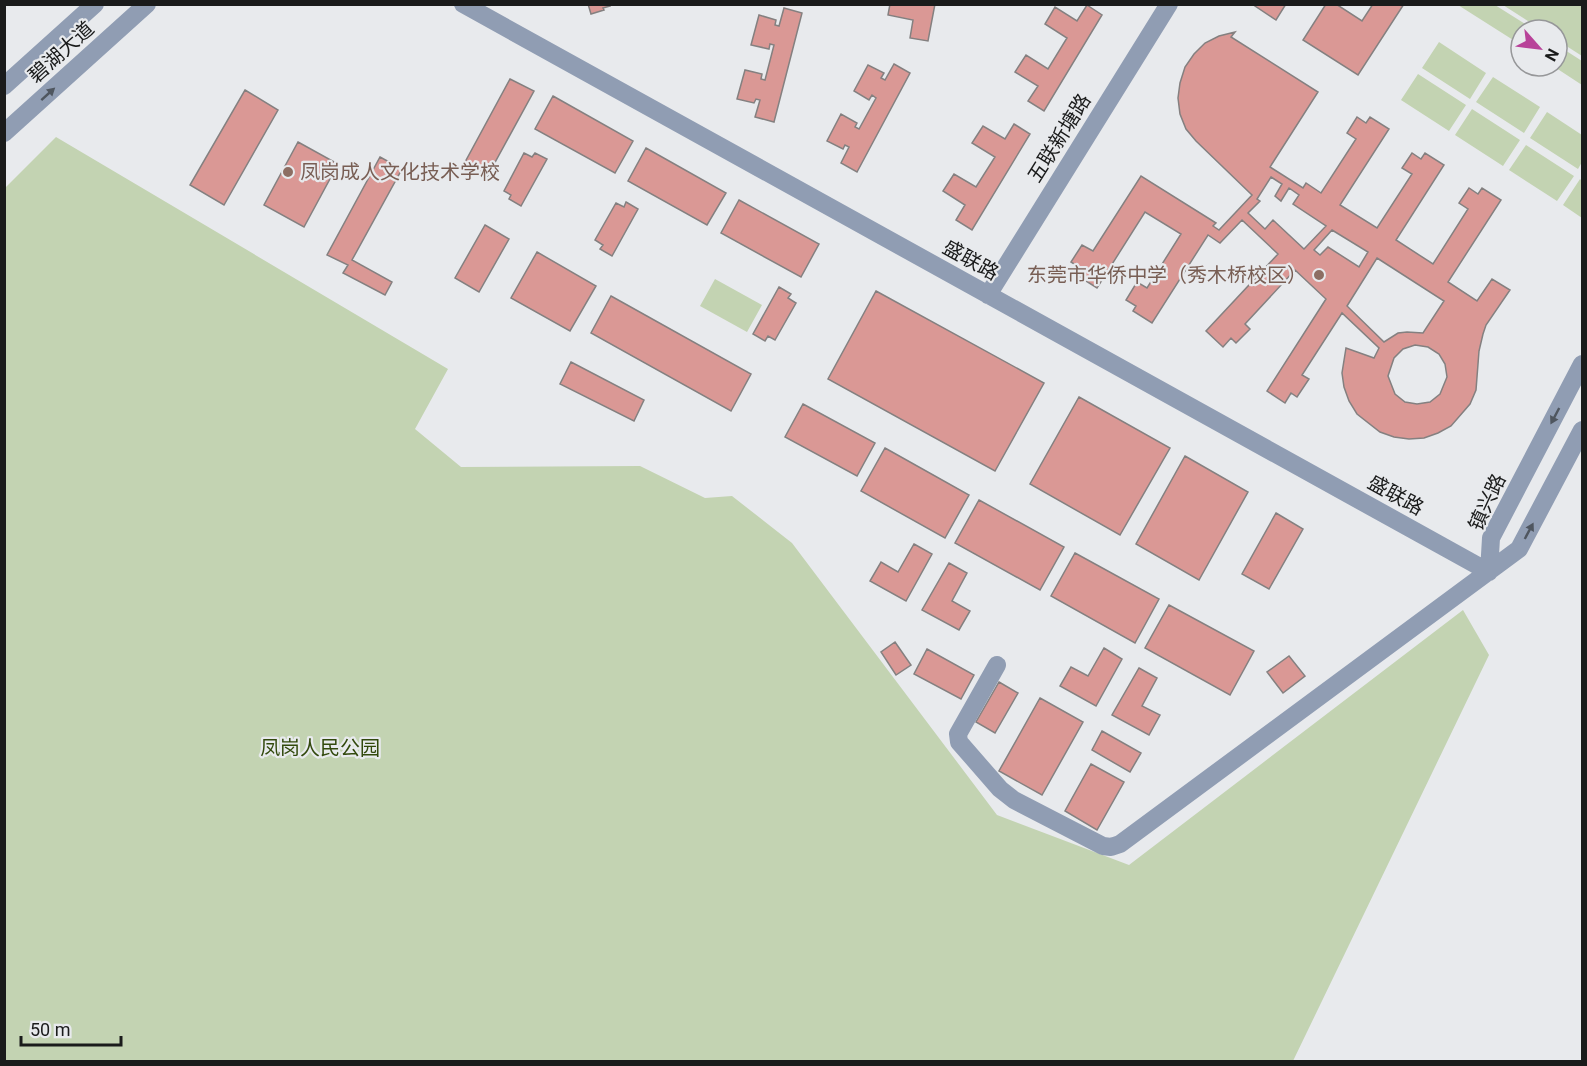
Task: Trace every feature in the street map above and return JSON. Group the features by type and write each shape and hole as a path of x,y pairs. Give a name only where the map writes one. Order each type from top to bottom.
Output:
{"street":[{"name":"碧湖大道","path":"4,86 95,4"},
{"name":"碧湖大道","path":"4,133 147,4"},
{"name":"盛联路","path":"463,4 1489,572"},
{"name":"五联新塘路","path":"988,295 1169,4"},
{"name":"镇兴路","path":"1489,572 1491,538 1582,364"},
{"path":"998,665 958,734 959,742 1000,789 1014,800 1103,846 1111,847 1120,844 1520,549 1582,430"}],"green space":[{"path":"1458,5 1495,5 1516,18 1509,18 1509,37"},
{"path":"1503,5 1582,5 1582,56 1569,48 1569,18 1523,18"},
{"path":"1439,42 1486,73 1470,99 1422,68"},
{"path":"1569,53 1582,61 1582,85 1569,76"},
{"path":"1418,74 1466,105 1449,131 1401,100"},
{"path":"1493,77 1540,107 1524,133 1476,102"},
{"path":"1472,109 1520,140 1503,166 1455,135"},
{"path":"1547,112 1582,135 1582,162 1578,169 1530,138"},
{"name":"凤岗人民公园","path":"56,137 448,369 415,429 461,467 640,466 705,498 732,496 792,543 997,815 1129,865 1463,610 1489,655 1293,1061 5,1061 4,189"},
{"path":"1526,145 1574,176 1557,201 1509,170"},
{"path":"1580,179 1582,181 1582,218 1563,205"},
{"path":"715,279 762,305 747,332 700,306"}],"building":[{"path":"588,4 609,4 610,6 591,14"},
{"path":"890,4 935,4 928,41 910,38 913,20 888,15"},
{"path":"1252,4 1286,4 1276,20"},
{"path":"1326,4 1336,4 1362,21 1373,4 1404,4 1358,75 1303,40"},
{"path":"1087,5 1102,15 1044,111 1028,101 1038,86 1015,72 1026,55 1048,69 1067,38 1045,24 1055,7 1077,21"},
{"path":"784,8 802,13 774,122 755,117 760,100 756,99 754,103 737,99 745,70 762,74 761,79 765,80 774,45 770,44 769,49 751,45 759,15 776,20 775,25 779,26"},
{"path":"1235,32 1231,37 1318,92 1270,167 1303,188 1306,183 1321,193 1356,139 1347,133 1357,117 1366,123 1370,117 1389,129 1340,205 1377,228 1412,174 1402,168 1412,153 1421,159 1425,153 1444,165 1396,240 1433,264 1468,209 1459,203 1469,188 1478,194 1482,188 1501,200 1448,282 1477,301 1492,279 1510,290 1486,325 1479,351 1476,390 1470,404 1451,426 1424,438 1409,439 1380,432 1357,414 1344,387 1342,373 1346,348 1374,358 1379,348 1342,313 1302,375 1309,379 1297,397 1291,393 1285,403 1267,391 1326,299 1295,270 1245,324 1250,329 1236,343 1231,338 1223,347 1206,331 1278,254 1242,220 1220,243 1208,235 1152,323 1133,311 1136,306 1126,300 1137,282 1147,288 1181,234 1145,212 1097,288 1078,276 1082,269 1071,262 1082,245 1093,251 1141,176 1216,223 1213,226 1219,230 1252,195 1196,141 1186,129 1180,114 1178,98 1185,67 1205,43","holes":["1271,177 1282,184 1275,196 1281,201 1289,188 1299,195 1293,204 1326,226 1304,249 1273,220 1265,229 1248,213 1260,201 1257,199","1332,230 1368,252 1359,267 1328,247 1320,255 1314,250","1377,258 1444,301 1423,333 1398,333 1384,342 1347,306","1415,345 1428,347 1439,354 1445,364 1447,377 1440,394 1430,402 1417,404 1405,402 1395,394 1388,376 1394,358 1403,349"]},
{"path":"894,64 910,73 857,172 841,163 849,147 845,145 843,149 827,141 841,114 857,123 855,127 859,129 876,98 872,95 869,100 854,91 868,65 884,73 881,78 885,80"},
{"path":"510,79 534,91 487,177 464,164"},
{"path":"245,90 278,110 224,205 190,185"},
{"path":"553,96 633,141 615,173 535,129"},
{"path":"1014,124 1030,134 972,230 956,220 965,205 943,191 954,174 976,187 995,157 972,143 983,126 1005,139"},
{"path":"298,142 338,164 304,227 264,205"},
{"path":"646,148 726,193 707,225 628,181"},
{"path":"524,153 532,157 535,153 547,159 521,206 509,199 511,195 504,191"},
{"path":"380,157 402,169 352,260 392,282 385,295 343,273 348,265 327,255"},
{"path":"739,200 819,244 801,277 721,233"},
{"path":"626,202 638,209 612,256 600,249 603,245 595,240 616,203 624,207"},
{"path":"485,225 509,239 479,292 455,278"},
{"path":"537,252 596,286 570,331 511,298"},
{"path":"779,287 791,294 788,298 796,303 775,340 768,336 765,341 753,334"},
{"path":"876,291 1044,383 995,471 828,379"},
{"path":"611,296 751,374 731,411 591,333"},
{"path":"571,362 644,400 634,421 560,384"},
{"path":"1079,397 1170,448 1120,535 1030,484"},
{"path":"803,404 875,443 857,476 785,437"},
{"path":"885,448 969,495 945,538 861,491"},
{"path":"1185,456 1248,492 1199,580 1136,544"},
{"path":"979,500 1064,547 1040,590 955,543"},
{"path":"1276,513 1303,529 1269,589 1242,574"},
{"path":"914,544 932,554 906,601 870,581 881,562 898,572"},
{"path":"1075,553 1159,599 1135,643 1051,596"},
{"path":"949,563 967,573 952,601 970,611 959,630 922,610"},
{"path":"1169,605 1254,651 1230,695 1145,648"},
{"path":"895,642 911,665 896,675 881,652"},
{"path":"1104,648 1122,659 1096,706 1060,686 1071,667 1088,676"},
{"path":"927,649 974,675 961,699 914,674"},
{"path":"1289,656 1305,676 1283,693 1267,672"},
{"path":"1139,668 1157,678 1142,706 1160,715 1149,735 1112,715"},
{"path":"999,682 1018,693 995,733 976,722"},
{"path":"1040,698 1083,722 1042,795 999,771"},
{"path":"1102,731 1141,753 1130,772 1092,750"},
{"path":"1091,764 1124,782 1097,830 1065,811"}],"place":[{"name":"凤岗成人文化技术学校","path":"288,172"},
{"name":"东莞市华侨中学（秀木桥校区）","path":"1319,275"}]}
